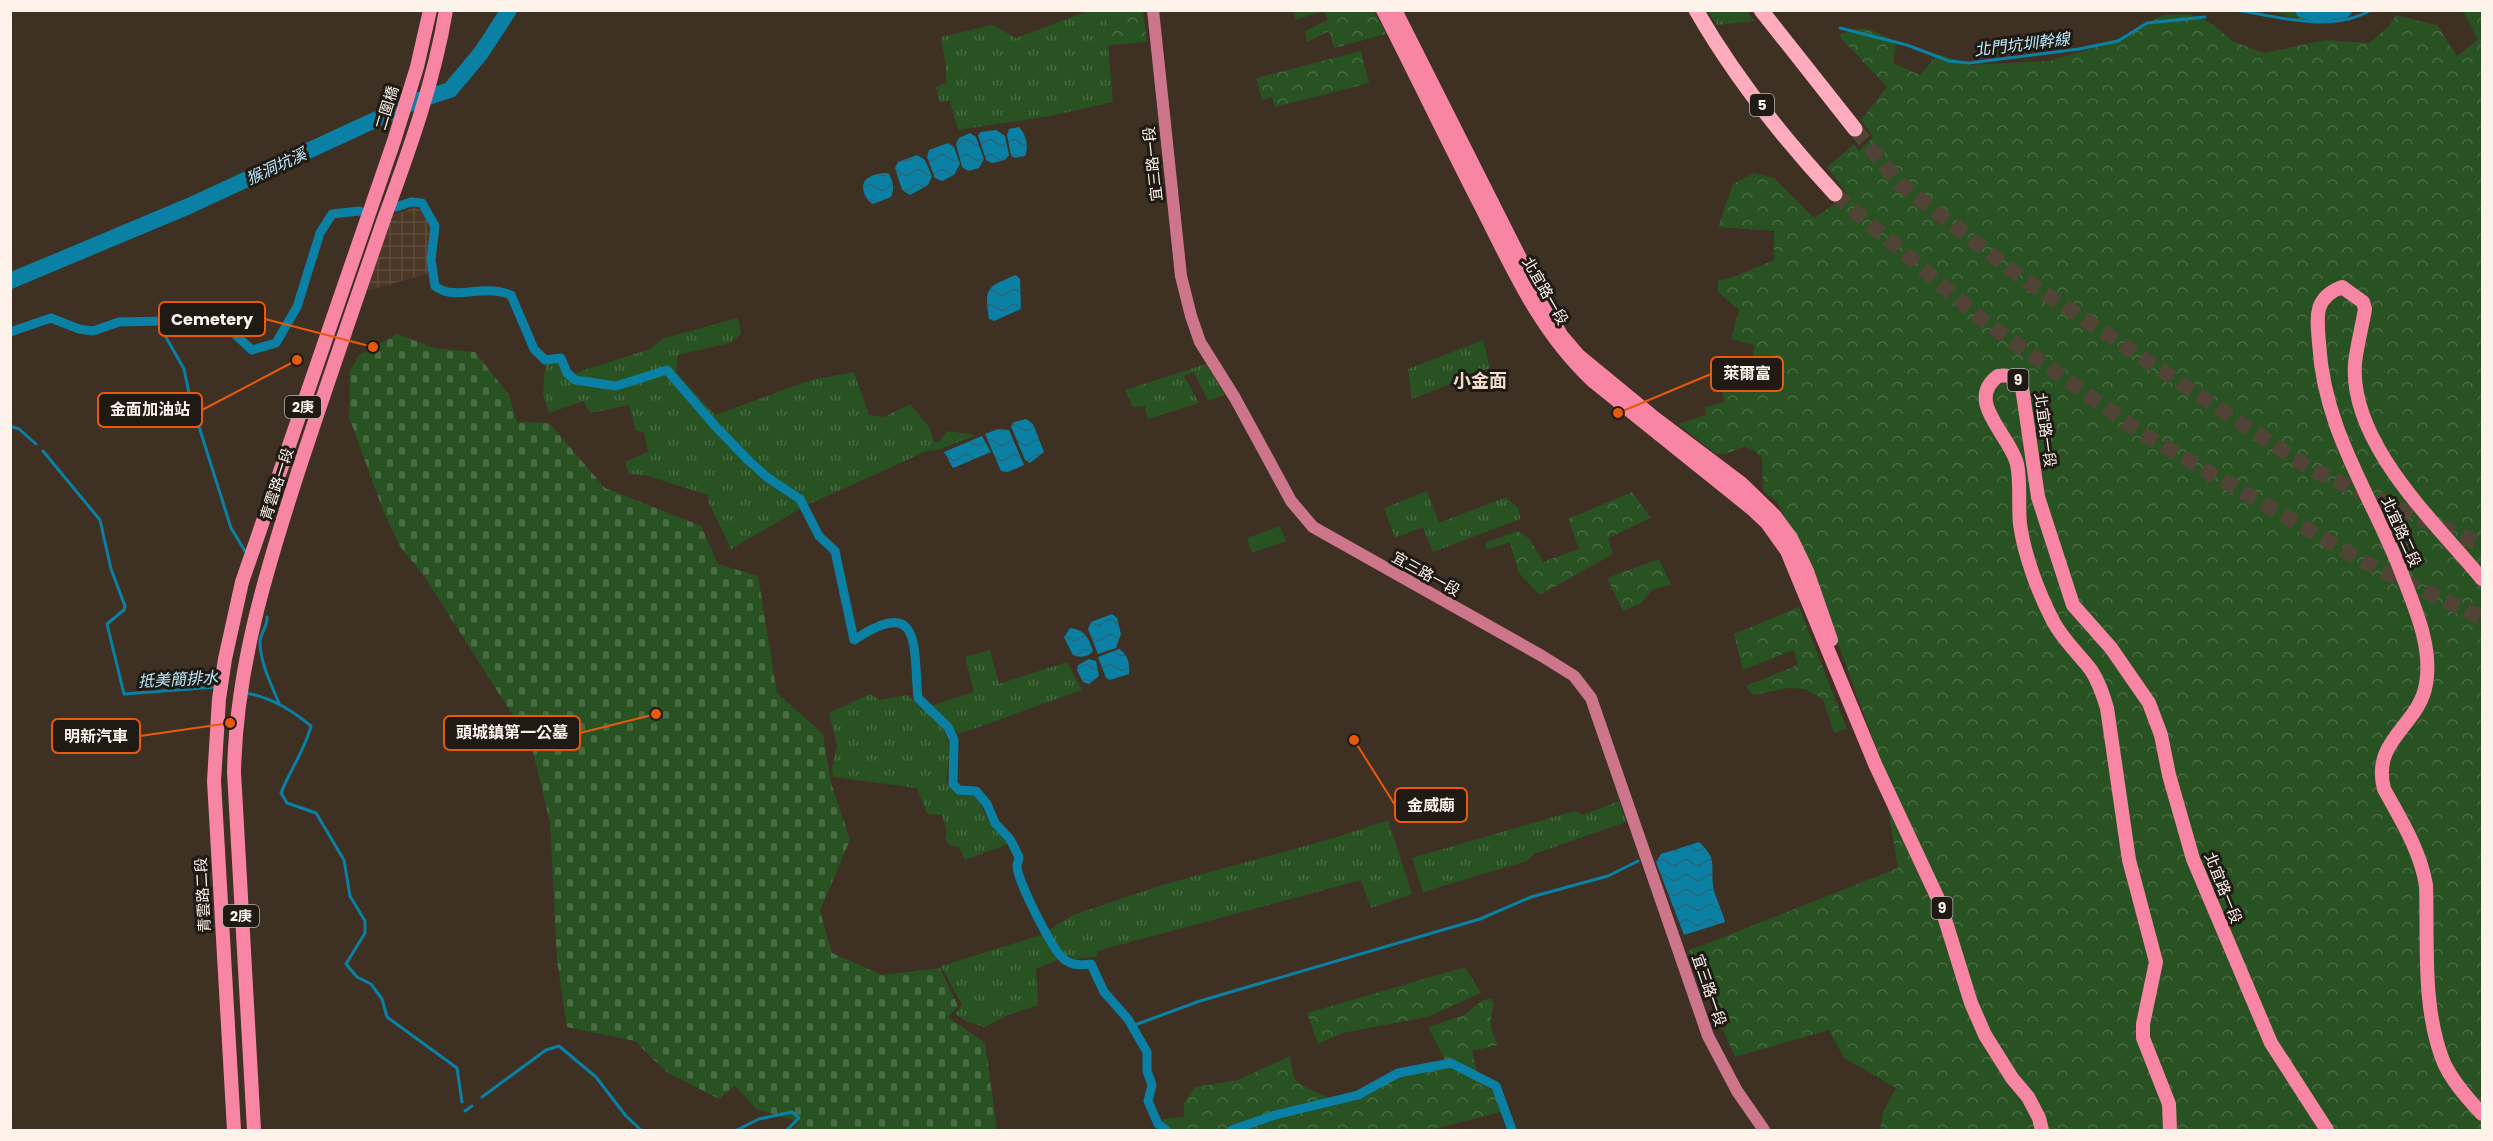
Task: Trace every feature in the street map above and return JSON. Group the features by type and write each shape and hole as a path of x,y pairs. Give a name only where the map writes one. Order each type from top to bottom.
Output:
{"highway":[{"name":"5","path":"1696,10 1710,35 1796,152 1835,194"},
{"path":"1761,10 1855,129"}],"main road":[{"name":"二圍橋","path":"388,158 417,67 430,10"},
{"name":"青雲路一段","path":"254,1131 234,772 238,702 244,663 264,577 336,356 410,146 437,56 446,10"},
{"name":"北宜路一段","path":"1383,10 1498,240 1546,329 1574,363 1593,381 1726,487 1767,523 1787,551 1875,764 1940,903 1971,1004 1985,1035 2012,1078 2028,1097 2039,1118 2042,1131"},
{"name":"北宜路一段","path":"1395,10 1561,335 1579,356 1652,416 1741,483 1775,516 1791,538 1823,612 1838,662 1840,683"},
{"name":"青雲路一段","path":"225,659 242,582 388,158"},
{"name":"北宜路二段","path":"2482,579 2386,464 2368,426 2358,396 2355,364 2365,309 2363,302 2353,293 2342,288 2328,293 2320,303 2317,319 2320,372 2328,402 2337,432 2394,555 2414,607 2425,645 2428,666 2426,686 2420,702 2382,760 2381,778 2384,789 2419,854 2423,868 2426,885 2428,1003 2442,1059 2454,1079 2482,1114"},
{"name":"北宜路一段","path":"2170,1131 2169,1104 2143,1038 2143,1024 2156,962 2129,860 2107,708 2102,691 2091,671 2052,621 2025,549 2019,508 2017,464 2003,433 1987,410 1983,397 1991,381 1998,376 2012,377 2018,380 2022,387 2038,497 2073,604 2111,648 2149,703 2161,735 2169,775 2197,870 2271,1043 2327,1131"},
{"name":"青雲路二段","path":"225,659 219,699 214,781 234,1131"}],"street":[{"name":"宜三路一段","path":"1153,10 1181,276 1200,342 1235,398 1291,501 1313,527 1542,656 1574,676 1584,687 1591,698 1609,747 1708,1036 1737,1091 1764,1131"}],"shaded area":[{"path":"416,207 426,215 430,224 430,273 367,291 392,215"}],"green space":[{"path":"1304,10 1374,11 1386,34 1334,48 1329,31 1307,42 1305,31 1328,20 1324,11 1295,20 1294,13"},
{"path":"1088,11 1109,11 1108,45 1113,102 1050,116 958,130 950,101 940,102 936,87 946,83 941,37 992,25 1016,38"},
{"path":"1109,11 1143,11 1147,42 1108,45"},
{"path":"1707,11 1747,11 1754,21 1717,25"},
{"path":"2270,11 2346,11 2328,21 2295,19"},
{"path":"2463,11 2482,11 2482,1130 1880,1130 1883,1112 1896,1088 1844,1058 1829,1030 1735,1057 1688,951 1898,868 1879,755 1803,549 1776,501 1763,491 1762,458 1755,451 1743,447 1728,453 1716,454 1678,424 1706,415 1705,407 1725,402 1721,388 1751,370 1754,345 1731,339 1739,310 1718,292 1718,281 1774,260 1774,231 1718,227 1733,184 1754,173 1774,178 1814,218 1848,195 1827,167 1854,144 1859,151 1873,137 1861,120 1887,87 1839,36 1855,29 1868,30 1896,42 1893,63 1920,75 1938,54 1971,65 2049,61 2110,43 2163,15 2190,14 2214,25 2232,41 2264,53 2326,40 2369,43 2389,26 2396,15 2437,25 2457,56 2478,40"},
{"path":"1361,51 1369,83 1275,107 1272,97 1262,100 1256,78"},
{"path":"738,318 741,334 730,343 678,355 676,372 715,415 811,380 854,372 869,415 884,417 910,404 929,427 934,442 939,442 947,431 976,435 938,450 927,451 805,506 731,549 709,503 708,495 645,475 629,474 625,462 648,452 644,432 636,431 629,405 591,413 583,401 549,413 543,394 546,356 559,358 575,373 650,349 664,338"},
{"path":"397,334 434,348 475,352 509,395 517,422 549,423 605,488 701,526 718,564 758,576 777,693 823,734 831,783 850,840 820,911 832,953 882,975 940,968 958,1006 948,1017 985,1043 997,1130 791,1130 800,1122 756,1109 735,1086 719,1099 665,1071 635,1041 567,1027 557,961 550,822 531,744 424,576 401,548 384,513 349,417 350,371 359,355"},
{"path":"1483,340 1490,368 1412,399 1408,369"},
{"path":"1206,364 1225,395 1208,401 1194,372 1184,376 1199,403 1148,419 1145,406 1133,407 1125,390"},
{"path":"1427,491 1439,523 1506,497 1519,509 1520,519 1433,552 1423,527 1395,538 1384,508"},
{"path":"1632,492 1651,518 1608,538 1613,554 1540,595 1518,572 1510,542 1487,550 1485,543 1517,531 1530,539 1543,562 1579,549 1568,519"},
{"path":"1280,526 1286,541 1252,553 1247,538"},
{"path":"1659,559 1671,585 1653,589 1641,603 1623,611 1607,578"},
{"path":"1799,607 1847,729 1834,733 1823,699 1805,689 1788,688 1753,695 1746,686 1798,665 1794,650 1743,670 1734,634"},
{"path":"990,650 999,684 1067,662 1082,690 959,734 930,706 974,692 965,657"},
{"path":"870,694 880,700 907,695 938,723 948,739 946,781 952,790 972,794 980,803 989,822 1008,844 965,860 959,847 949,845 945,838 947,831 942,815 927,814 917,788 833,777 832,768 837,745 829,713"},
{"path":"1619,801 1626,822 1534,854 1527,861 1423,892 1412,858 1574,811 1583,815"},
{"path":"1388,820 1412,894 1371,908 1361,880 1097,951 1097,957 1073,959 1069,955 1036,969 1038,1005 1006,1016 985,1027 968,1022 955,1014 962,1005 941,966 1041,935 1073,915 1162,885 1334,838"},
{"path":"1465,967 1481,993 1427,1017 1342,1033 1318,1044 1307,1013"},
{"path":"1491,999 1494,1004 1491,1025 1498,1045 1472,1051 1479,1081 1495,1092 1504,1111 1431,1130 1165,1130 1162,1119 1184,1117 1184,1103 1195,1087 1238,1080 1290,1056 1297,1082 1336,1102 1362,1096 1400,1076 1445,1068 1445,1060 1428,1027 1464,1015 1483,1000"}],"water":[{"path":"1019,127 1025,137 1027,149 1025,156 1015,158 1011,156 1007,135 1009,129"},
{"path":"996,130 1005,136 1009,155 1005,160 992,163 986,160 978,135 981,132"},
{"path":"970,133 976,137 984,159 979,168 968,171 962,167 956,144 959,138"},
{"path":"948,143 954,147 960,164 954,175 942,181 935,178 927,157 929,150"},
{"path":"917,155 925,160 932,176 928,185 910,195 902,190 895,168 898,162"},
{"path":"888,173 891,179 892,194 891,197 873,204 865,196 863,184 870,177"},
{"path":"1016,275 1020,279 1021,309 994,321 989,319 987,300 990,289 999,282"},
{"path":"1026,419 1033,424 1044,452 1030,463 1025,460 1011,426 1014,422"},
{"path":"998,429 1009,430 1024,465 1008,472 1001,471 985,434"},
{"path":"982,436 991,452 953,468 944,452"},
{"path":"1112,614 1117,618 1121,634 1116,648 1098,654 1088,629 1091,622"},
{"path":"1070,628 1079,630 1085,635 1093,651 1089,655 1073,655 1064,637"},
{"path":"1119,649 1128,660 1129,674 1110,680 1106,678 1098,657"},
{"path":"1089,659 1096,661 1099,676 1089,684 1083,682 1077,670 1078,665"},
{"path":"1699,842 1711,857 1714,889 1725,922 1684,935 1656,862 1661,854"}],"waterway":[{"name":"猴洞坑溪","path":"10,281 189,206 416,101 450,90 481,53 509,10"},
{"name":"北門坑圳幹線","path":"2237,10 2287,19 2322,22 2356,17 2371,10"},
{"path":"2303,10 2317,14 2344,10"},
{"name":"北門坑圳幹線","path":"1840,28 1907,45 1949,61 1969,63 2079,49 2118,41 2147,23 2205,17"},
{"path":"396,207 411,202 422,203 435,226 431,260 435,286 451,292 490,291 511,295 534,349 545,360 561,358 567,373 575,380 616,386 667,370 749,461 768,478 800,499 819,536 835,551 854,640 876,627 892,623 903,625 910,633 916,661 918,698 948,727 954,740 953,784 959,790 976,791 987,804 995,823 1010,839 1019,857 1017,866 1029,900 1059,954 1071,963 1091,964 1104,992 1128,1019 1147,1052 1147,1071 1152,1085 1148,1101 1158,1124 1166,1130"},
{"path":"10,332 51,318 79,329 93,331 119,322 209,320 227,327 252,350 276,343 297,307 320,233 332,214 360,211"},
{"path":"156,320 160,325"},
{"path":"163,332 184,369 190,398 231,528 245,551"},
{"name":"抵美簡排水","path":"10,426 19,429 36,444"},
{"name":"抵美簡排水","path":"43,451 100,520 111,569 125,606 124,610 107,624 124,694 216,687"},
{"path":"267,617 260,640 262,659 279,703"},
{"name":"抵美簡排水","path":"246,693 280,705 311,726 281,793 287,803 316,813 344,860 350,896 365,921 365,933 346,964 357,977 371,984 382,999 387,1017 457,1068 462,1102"},
{"path":"1132,1026 1200,1001 1480,919 1531,897 1608,876 1638,861"},
{"path":"482,1097 546,1050 559,1046 596,1077 626,1116 641,1130"},
{"path":"1232,1130 1275,1115 1358,1095 1398,1073 1451,1063 1496,1086 1512,1130"},
{"path":"465,1111 472,1106"},
{"path":"737,1130 759,1119 792,1112 799,1118 787,1130"}],"tunnel":[{"path":"1855,129 1900,184 2022,278 2312,470 2482,545"},
{"path":"1835,194 1984,321 2143,434 2364,562 2482,618"}],"place":[{"name":"Cemetery","path":"373,347"},
{"name":"金面加油站","path":"297,360"},
{"name":"萊爾富","path":"1618,413"},
{"name":"頭城鎮第一公墓","path":"656,714"},
{"name":"明新汽車","path":"230,723"},
{"name":"金威廟","path":"1354,740"}],"district":[{"name":"小金面","path":"1480,381"}]}
